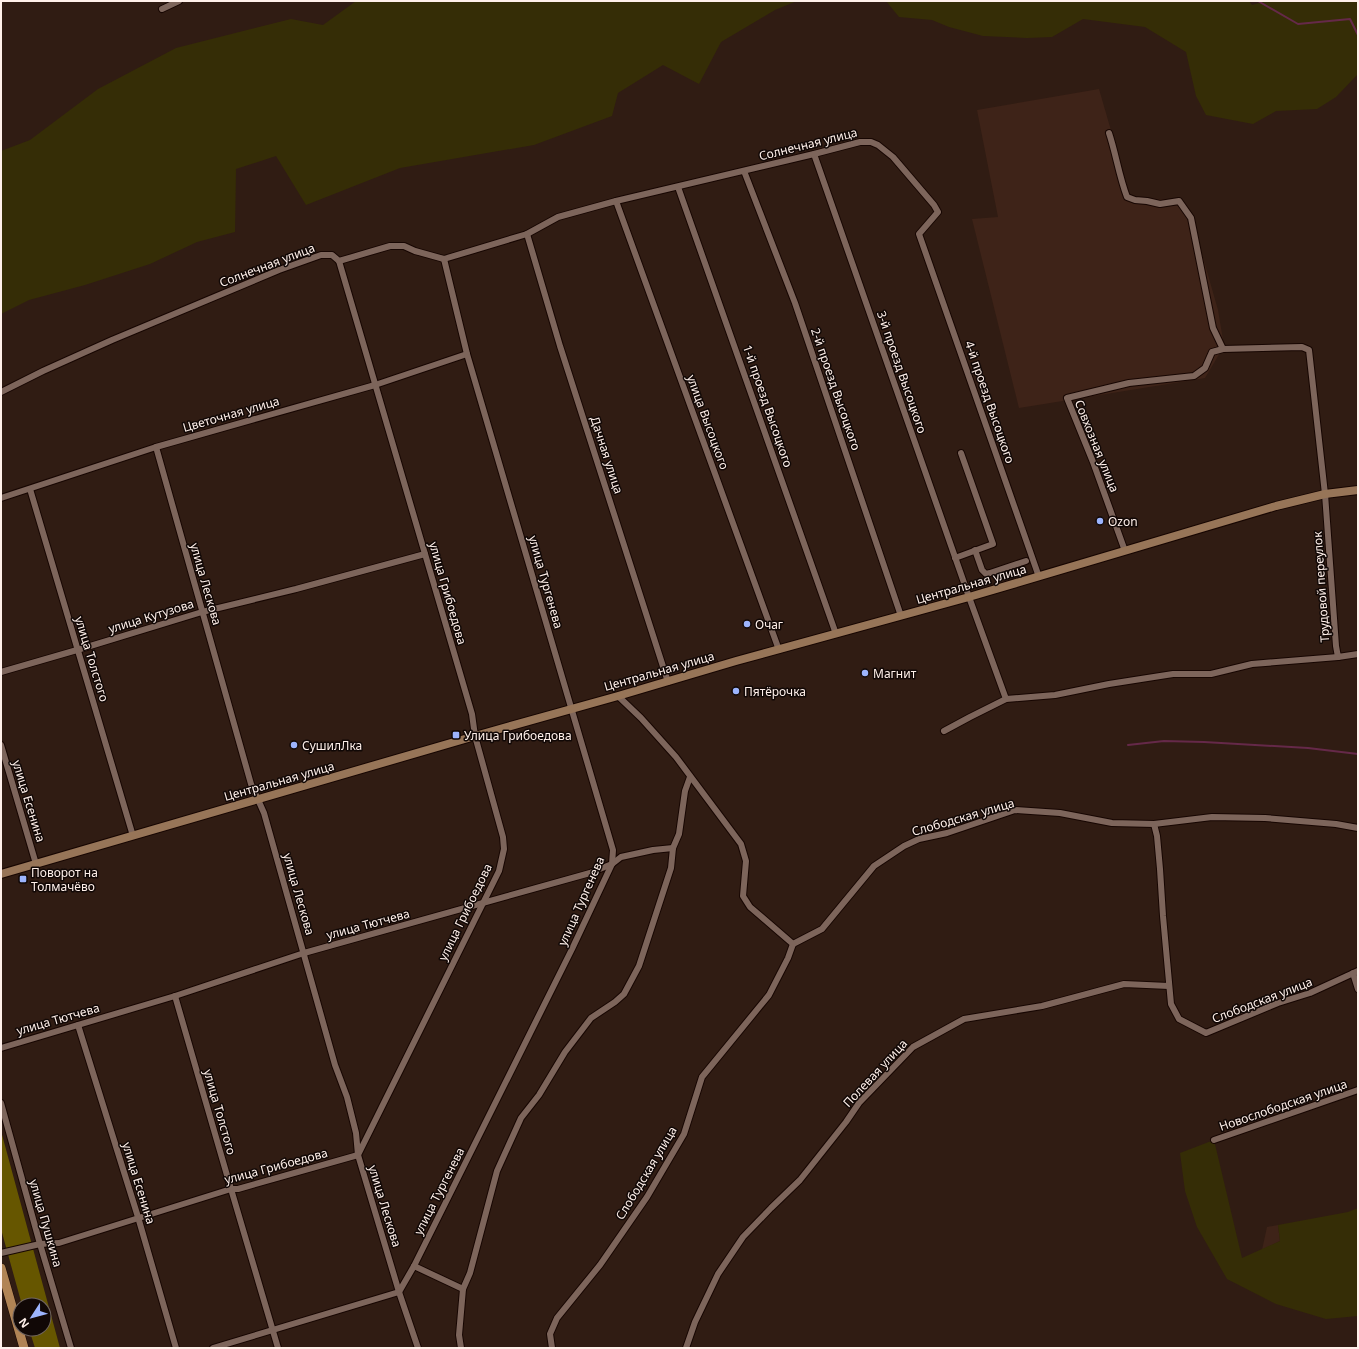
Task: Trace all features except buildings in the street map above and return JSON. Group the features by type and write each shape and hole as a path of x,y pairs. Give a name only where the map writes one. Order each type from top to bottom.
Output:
{"main road":[{"path":"1,1268 24,1348"}],"street":[{"path":"162,9 179,1"},
{"path":"1109,133 1116,152 1121,181 1128,197 1134,200 1160,204 1179,201 1191,218 1213,328 1223,349 1302,347 1309,350 1325,494"},
{"name":"Солнечная улица","path":"616,201 860,142 871,142 878,145 894,157 934,205 938,212 919,234"},
{"name":"3-й проезд Высоцкого","path":"814,154 955,558 1006,699"},
{"name":"2-й проезд Высоцкого","path":"744,171 795,303 901,616"},
{"name":"1-й проезд Высоцкого","path":"678,187 836,634"},
{"path":"339,261 390,246 404,246 415,251 444,259 527,234 558,217 616,201"},
{"name":"улица Высоцкого","path":"616,201 779,650"},
{"name":"Дачная улица","path":"527,234 560,346 668,682"},
{"name":"4-й проезд Высоцкого","path":"919,234 1039,576"},
{"name":"Солнечная улица","path":"1,392 112,340 279,270 321,255 332,255 339,261"},
{"name":"улица Тургенева","path":"399,1292 414,1266 572,949 612,864 613,850 467,354 444,259"},
{"name":"улица Грибоедова","path":"1,1253 40,1244 59,1243 231,1189 238,1189 358,1155 499,871 504,849 503,837 475,736 472,714 339,261"},
{"name":"Совхозная улица","path":"1125,551 1094,462 1067,398 1129,383 1194,376 1205,368 1212,352 1223,349"},
{"name":"Цветочная улица","path":"1,498 156,447 375,385 467,354"},
{"name":"улица Лескова","path":"156,447 252,784 259,799 279,863 335,1064 347,1097 356,1133 358,1155 399,1292 418,1348"},
{"path":"955,558 993,544 961,453"},
{"name":"улица Толстого","path":"30,489 133,836"},
{"name":"Центральная улица","path":"1,874 475,736 969,597 1276,506 1325,494 1358,490"},
{"name":"Трудовой переулок","path":"1325,494 1338,657 1358,654"},
{"path":"975,550 982,570 986,574 1026,561"},
{"name":"улица Кутузова","path":"1,672 202,612 296,590 425,554"},
{"path":"944,731 1006,699 1055,695 1109,684 1173,674 1211,674 1252,664 1338,657"},
{"path":"618,696 641,718 676,756 690,777 741,844 746,861 743,896 750,907 793,944"},
{"name":"улица Есенина","path":"1,745 36,864"},
{"path":"461,1348 459,1335 463,1289 470,1273 497,1171 521,1118 539,1095 564,1052 591,1018 624,994 640,966 671,868 672,848 679,834 685,791 690,777"},
{"name":"Слободская улица","path":"552,1348 550,1334 557,1318 600,1265 647,1197 684,1134 702,1077 769,995 788,958 793,944 822,929 874,866 900,849 919,839 947,832 1015,810 1060,814 1112,823 1154,824 1212,817 1265,818 1336,824 1358,828"},
{"name":"Слободская улица","path":"1154,824 1160,869 1171,1004 1179,1019 1206,1033 1278,1003 1310,993 1356,972"},
{"name":"улица Тютчева","path":"1,1048 175,996 304,953 590,873 612,864 621,857 653,850 672,848"},
{"path":"1356,972 1358,988"},
{"name":"Полевая улица","path":"686,1348 695,1322 718,1274 743,1237 800,1180 846,1122 859,1103 913,1047 964,1019 1042,1006 1124,984 1169,986"},
{"name":"улица Толстого","path":"175,996 278,1348"},
{"name":"улица Есенина","path":"78,1025 138,1217 176,1348"},
{"name":"Новослободская улица","path":"1214,1140 1358,1090"},
{"name":"улица Пушкина","path":"1,1103 40,1244 71,1348"},
{"path":"414,1266 463,1289"},
{"path":"213,1348 399,1292"}],"shaded area":[{"path":"356,1 797,1 775,10 721,42 699,84 663,65 618,93 612,116 534,145 400,168 306,205 276,156 236,169 235,232 197,242 150,264 85,285 29,300 1,314 1,151 30,140 98,89 176,48 291,19 323,25"},
{"path":"886,1 1249,1 1252,5 1267,1 1358,1 1358,74 1336,97 1317,109 1276,111 1253,124 1206,115 1196,96 1186,52 1145,27 1083,19 1052,37 1027,38 983,36 949,27 932,20 899,17"},
{"path":"1099,89 1130,196 1179,201 1190,212 1218,310 1224,346 1205,378 1019,408 972,219 998,217 977,110"},
{"path":"1,1131 46,1297 20,1297 1,1229"},
{"path":"1214,1140 1242,1258 1280,1241 1278,1225 1348,1212 1358,1208 1358,1316 1326,1319 1276,1304 1227,1279 1197,1227 1185,1191 1180,1153"},
{"path":"1278,1225 1280,1241 1262,1250 1267,1227"},
{"path":"52,1319 60,1348 35,1348 32,1337 52,1337"}],"waterway":[{"path":"1258,1 1298,24 1350,19 1358,35"},
{"path":"1128,745 1164,741 1204,742 1308,748 1358,754"}],"place":[{"name":"Ozon","path":"1100,521"},
{"name":"Очаг","path":"747,624"},
{"name":"Магнит","path":"865,673"},
{"name":"Пятёрочка","path":"736,691"},
{"name":"Улица Грибоедова","path":"456,735"},
{"name":"СушилЛка","path":"294,745"},
{"name":"Поворот на Толмачёво","path":"23,879"}]}
